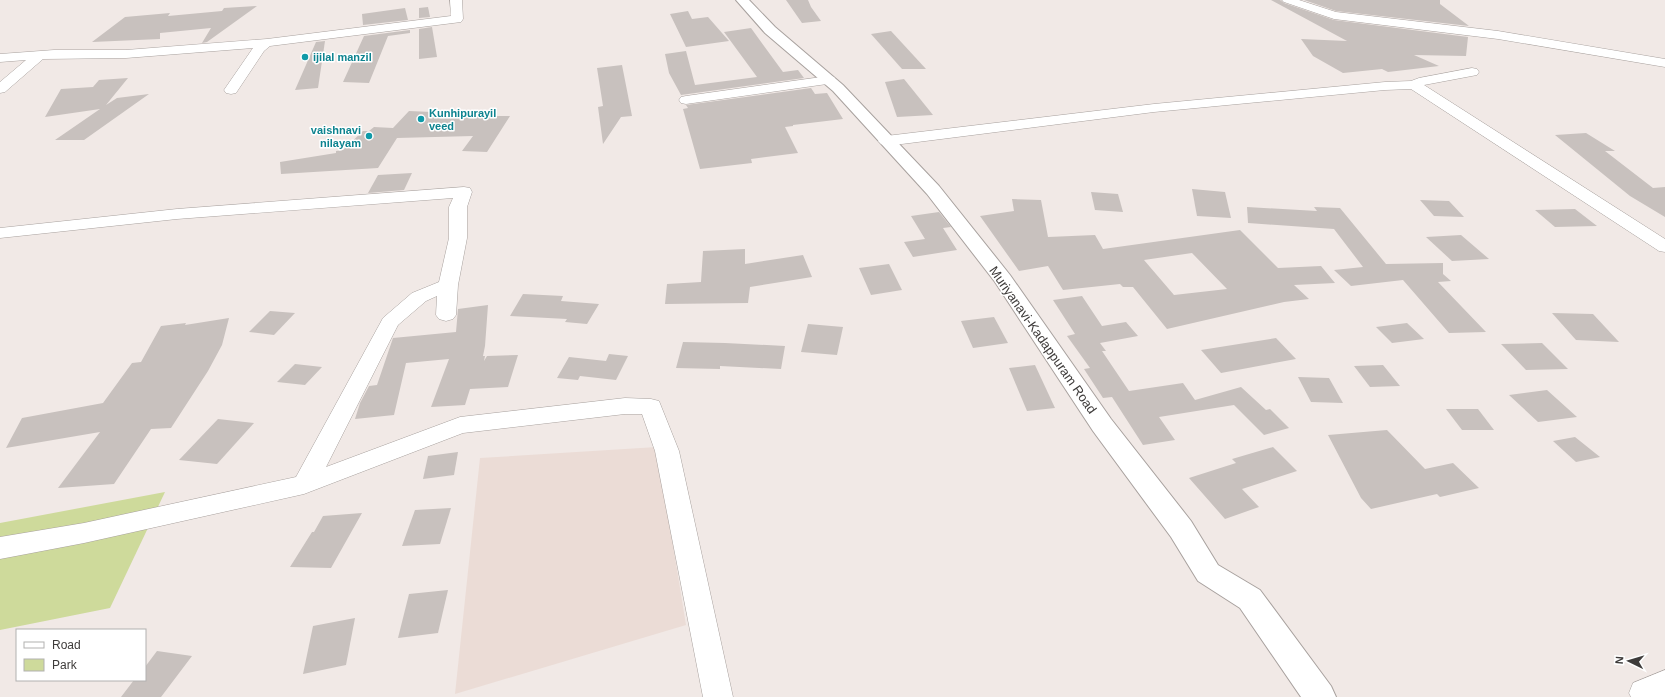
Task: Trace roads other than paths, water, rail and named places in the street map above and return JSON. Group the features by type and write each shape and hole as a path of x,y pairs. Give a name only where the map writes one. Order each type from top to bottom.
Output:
{"street":[{"path":"0,58 126,54 267,43 457,19 456,0"},
{"name":"Muriyanavi-Kadappuram Road","path":"742,0 770,30 830,80 933,190 1003,279 1102,425 1181,529 1208,573 1250,599 1320,697"},
{"path":"1288,0 1334,15 1498,35 1665,63"},
{"path":"231,90 259,48 267,43"},
{"path":"0,89 38,56"},
{"path":"886,141 1154,108 1385,86 1414,85 1419,82 1472,72"},
{"path":"686,100 830,80"},
{"path":"1414,85 1665,247"},
{"path":"0,233 177,214 464,192 458,207 458,238 448,285 446,315"},
{"path":"304,484 390,322 419,297 448,285"},
{"path":"0,548 84,533 304,484 460,425 625,406 651,407 667,451 718,697"},
{"path":"1648,697 1644,693 1665,684"}],"place":[{"name":"ijilal manzil","path":"305,57"},
{"name":"Kunhipurayil veed","path":"421,119"},
{"name":"vaishnavi nilayam","path":"369,136"}]}
